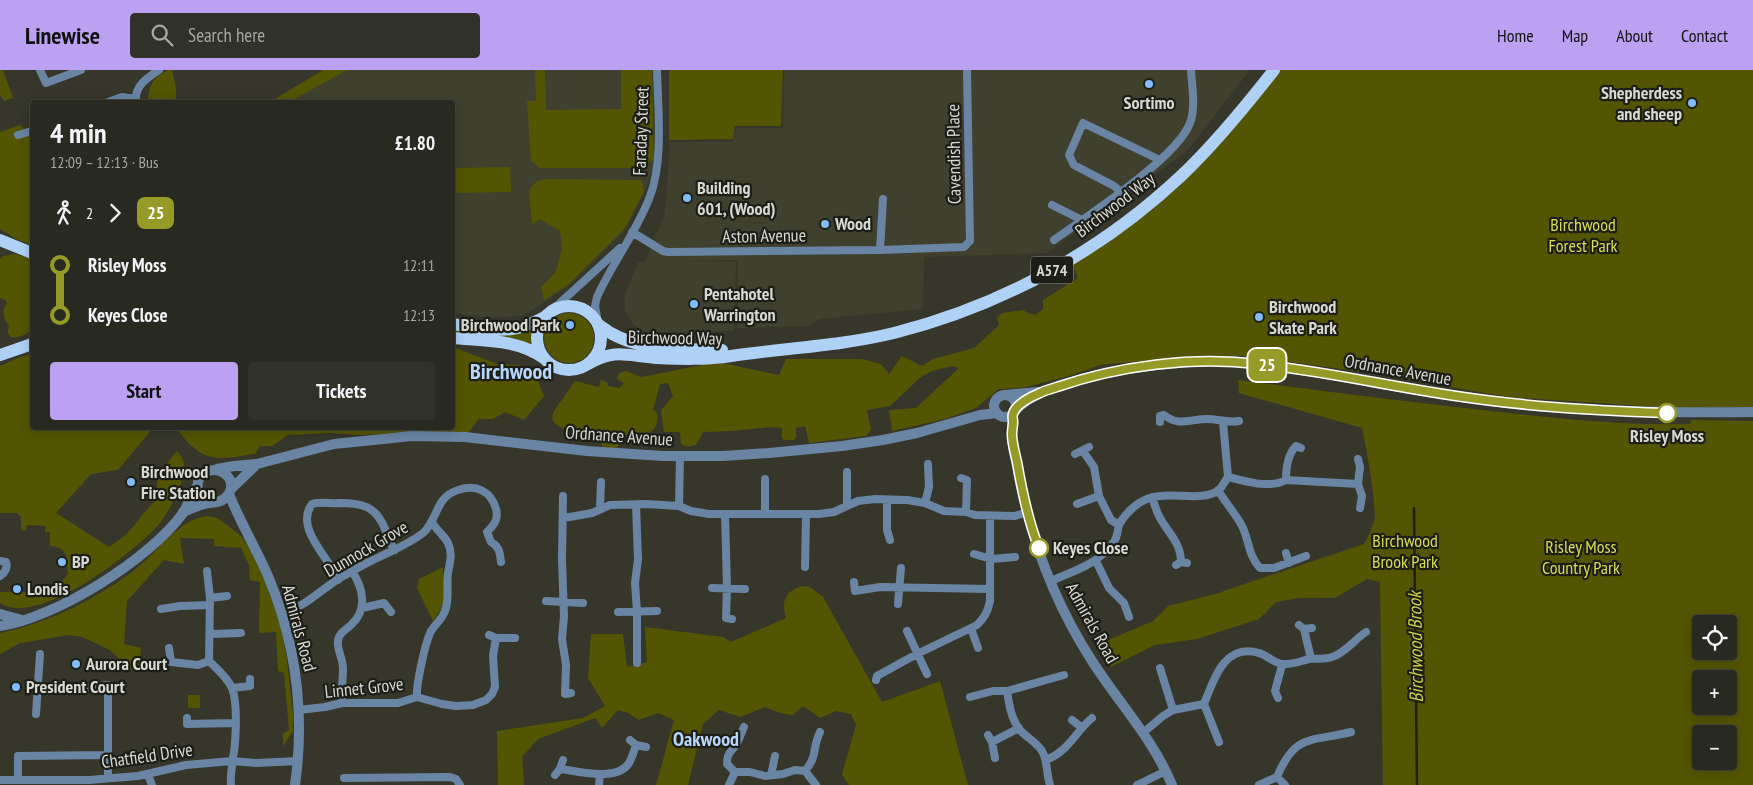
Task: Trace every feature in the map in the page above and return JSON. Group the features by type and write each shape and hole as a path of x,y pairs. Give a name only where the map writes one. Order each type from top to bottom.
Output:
{"main road":[{"name":"Birchwood Way","path":"588,364 611,354 656,358 724,357 860,340 933,322 1017,289 1080,254 1127,222 1182,175 1222,134 1274,70"},
{"path":"0,240 30,252"},
{"name":"A574","path":"455,324 512,330 547,315 557,308 566,306 576,306 584,310 592,315 598,324"},
{"path":"547,315 540,325 538,345 548,362"},
{"name":"Birchwood Way","path":"598,324 618,338 643,345 764,351"},
{"path":"588,364 598,351 601,334 598,324"},
{"name":"A574","path":"455,338 518,345 529,349 548,362 564,369 580,368 588,364"},
{"path":"0,355 30,345"}],"street":[{"path":"40,70 46,84 80,70"},
{"name":"Faraday Street","path":"598,324 595,306 597,298 650,199 656,176 658,156 657,70"},
{"name":"Cavendish Place","path":"967,70 970,237"},
{"path":"1054,240 1121,192 1160,160 1184,134 1192,114 1192,70"},
{"path":"136,100 141,85 146,78 157,71"},
{"path":"114,100 122,97 132,100"},
{"path":"1121,192 1114,186 1074,166 1069,156 1083,123 1160,160"},
{"path":"18,135 30,132"},
{"path":"880,250 883,199"},
{"path":"1052,205 1082,220"},
{"name":"Aston Avenue","path":"632,232 662,251 668,252 880,250 964,247 968,245 970,237"},
{"name":"Faraday Street","path":"547,315 624,246"},
{"name":"Ordnance Avenue","path":"1014,412 1023,402 1041,392 1063,384 1118,370 1166,364 1217,361 1256,363 1420,392 1526,405 1662,412 1753,412"},
{"name":"Ordnance Avenue","path":"1006,395 1041,392"},
{"path":"1006,395 1014,401 1014,412 1006,416 998,414 995,407 996,401 1000,396 1006,395"},
{"name":"Ordnance Avenue","path":"980,415 996,401"},
{"name":"Admirals Road","path":"1014,412 1012,432 1028,512 1035,538 1051,581 1087,653 1144,732 1172,785"},
{"name":"Ordnance Avenue","path":"217,469 257,464 334,444 412,436 465,437 587,451 680,456 769,454 842,446 917,433 980,415 998,414"},
{"name":"Admirals Road","path":"998,414 1012,432"},
{"path":"1160,422 1160,416 1164,415 1177,421 1186,422 1207,419 1223,422 1239,421"},
{"path":"1051,581 1096,561 1118,536 1119,526 1133,507 1141,502 1162,494 1206,495 1218,490 1228,478 1223,422"},
{"path":"1286,480 1286,469 1292,450 1296,446 1302,448"},
{"path":"1082,451 1094,467 1099,496 1111,520 1119,526"},
{"path":"679,506 680,456"},
{"path":"1358,459 1360,467 1358,484 1362,496 1360,508"},
{"name":"Ordnance Avenue","path":"230,492 257,464"},
{"path":"925,503 929,487 928,464"},
{"path":"0,626 55,608 112,576 141,555 165,533 183,512 197,486 198,480 205,472 217,469 226,474 231,484 230,492 223,500 183,512"},
{"path":"846,505 847,472"},
{"path":"961,478 967,480 966,512"},
{"path":"1228,478 1269,484 1279,484 1286,480 1358,484"},
{"path":"765,479 766,513"},
{"path":"600,508 601,482"},
{"path":"197,486 200,496 238,516"},
{"name":"Dunnock Grove","path":"282,614 299,608 352,571 411,542 425,531 432,522 440,504 449,495 458,490 472,488 484,490 492,498 498,515 496,522 487,532 491,542 496,544 500,552 501,562"},
{"path":"1218,490 1241,524 1255,563 1260,568 1264,569 1306,556"},
{"name":"Admirals Road","path":"230,492 238,516 264,568 282,614 294,660 299,710 295,785"},
{"path":"563,496 562,560 564,602 562,639 566,665 565,694 571,693"},
{"path":"1077,504 1099,496"},
{"path":"1152,497 1159,517 1176,539 1181,555 1181,563"},
{"path":"564,518 592,513 610,505 647,504 679,506 691,511 709,514 766,513 806,515 834,512 858,501 875,500 907,500 925,503 944,511 966,512 975,516 1014,516 1028,512"},
{"path":"887,501 887,530 890,540"},
{"path":"338,580 335,571 307,526 306,514 312,504 322,502 363,504 378,516 387,538 395,550"},
{"path":"636,505 638,559 635,583 637,612 636,662"},
{"path":"725,514 726,618 732,619"},
{"path":"804,569 806,515"},
{"path":"876,680 877,676 982,620 990,602 990,516"},
{"path":"417,697 416,688 430,635 445,612 449,590 447,583 451,559 450,551 443,535 432,522"},
{"path":"1286,553 1289,562"},
{"path":"974,554 991,559 1016,557"},
{"path":"0,561 6,562 7,565 0,576"},
{"path":"1096,561 1109,588 1124,603 1129,617"},
{"path":"898,604 901,568"},
{"path":"207,571 210,602 209,661 226,678 232,688 235,700 235,723 230,772 231,785"},
{"path":"342,703 343,667 337,643 339,635 353,623 362,608 362,591 352,571"},
{"path":"854,582 855,591 880,587 989,589"},
{"path":"712,588 746,589"},
{"path":"164,606 210,602 227,596"},
{"path":"546,601 584,603"},
{"path":"362,608 384,603 391,612"},
{"path":"618,612 657,611"},
{"path":"0,614 23,620"},
{"path":"1305,627 1311,659"},
{"path":"970,628 978,648"},
{"path":"907,631 927,674"},
{"path":"1219,744 1204,704 1215,678 1227,658 1237,653 1258,653 1282,665 1311,659 1321,660 1334,657 1366,632"},
{"path":"210,634 241,633"},
{"name":"Linnet Grove","path":"299,710 342,703 398,703 417,697 456,706 473,705 486,700 492,694 495,687 493,636 515,638"},
{"path":"169,648 171,662 198,665 209,661"},
{"path":"36,714 40,654"},
{"path":"1278,698 1275,691 1282,665"},
{"path":"1160,668 1173,710"},
{"path":"970,697 992,691 1007,692 1064,675"},
{"path":"232,688 250,686 250,679"},
{"path":"37,689 75,689 108,685 108,778"},
{"path":"1007,692 1012,717 1019,728 1041,750 1046,760 1047,776 1050,785"},
{"path":"1144,732 1173,710 1204,704"},
{"path":"187,718 187,724 235,723"},
{"path":"1046,760 1058,755 1067,747 1078,734 1081,727 1092,718"},
{"path":"1072,720 1081,727"},
{"path":"746,726 727,756 727,764 735,772 750,772 771,776 796,770 805,771 816,785"},
{"path":"995,758 990,739 1019,728"},
{"path":"805,771 813,762 815,742 819,730 828,736"},
{"path":"1259,785 1278,777 1283,762 1304,741 1351,732"},
{"path":"559,768 600,774 618,772 628,765 633,742 646,747"},
{"path":"18,779 18,756 108,755"},
{"path":"771,776 775,756"},
{"name":"Chatfield Drive","path":"0,780 18,779 59,782 148,775 186,765 232,761 257,763 297,762"},
{"path":"1137,785 1166,771"},
{"path":"729,785 735,772"},
{"path":"599,785 600,774"},
{"path":"148,775 152,785"},
{"path":"344,778 371,781 450,777 458,780 460,785"},
{"path":"1278,777 1285,785"}],"shaded area":[{"path":"327,70 654,70 656,160 645,191 626,229 569,286 524,315 491,318 455,313 455,100 280,100"},
{"path":"784,70 1250,70 1187,151 1047,253 924,257 923,309 819,319 809,326 738,328 738,260 676,261 736,262 734,331 650,335 633,324 625,311 625,295 638,262 645,262 665,213 670,142 733,142 736,128 783,128"}],"green space":[{"path":"0,70 3,70 13,98 4,101 0,95"},
{"path":"168,70 172,70 176,88 176,100 148,100 152,83 158,76"},
{"path":"323,70 347,70 293,100 273,100"},
{"path":"535,70 545,70 546,110 621,109 621,70 652,70 654,160 636,168 540,168 531,161 527,101 536,101"},
{"path":"669,70 783,70 781,126 735,126 733,139 669,140"},
{"name":"Birchwood Forest Park","path":"1276,70 1753,70 1753,407 1672,408 1508,397 1363,372 1268,359 1239,356 1195,356 1100,365 1069,376 1022,388 999,389 976,408 945,419 892,431 889,410 916,408 959,368 952,366 932,371 921,377 890,406 867,410 871,430 866,436 809,443 805,426 796,428 794,440 784,440 782,438 782,428 771,427 703,432 696,445 683,445 681,444 680,432 664,432 661,410 673,396 668,383 660,384 653,410 657,413 655,427 646,434 619,434 620,443 616,449 603,447 599,440 599,432 576,431 560,427 555,423 553,418 554,411 575,381 599,387 601,380 608,383 608,386 619,388 624,383 617,379 617,377 620,373 626,371 642,377 717,362 779,375 786,359 862,359 881,364 889,374 902,356 922,366 933,359 974,348 999,325 997,318 1002,313 1024,310 1027,313 1036,315 1043,309 1043,300 1078,278 1072,263 1177,184"},
{"path":"20,125 30,135 30,244 16,239 0,229 0,132"},
{"path":"510,167 511,192 455,193 455,168"},
{"path":"546,179 641,180 644,191 625,228 569,284 544,300 541,287 556,272 562,248 560,231 540,219 532,225 529,190 537,181"},
{"path":"15,254 30,258 30,331 16,337 9,335 9,326 3,311 7,303 6,300 0,298 0,259 3,256"},
{"path":"569,313 579,315 587,320 592,328 594,338 592,348 587,356 579,361 569,363 559,361 551,356 546,348 544,338 546,328 551,320 559,315"},
{"path":"455,328 532,329 531,344 455,333"},
{"path":"455,348 497,364 519,365 537,378 544,396 524,420 505,412 493,419 479,419 468,433 425,432 360,435 331,433 288,435 272,446 260,446 255,454 228,458 207,456 184,438 178,430 455,430"},
{"path":"30,354 30,430 151,430 118,470 91,474 56,513 109,547 126,535 156,499 158,474 177,451 183,460 184,470 178,491 163,519 148,536 130,551 85,583 61,596 38,605 17,608 0,603 0,592 37,592 60,584 68,574 64,551 50,546 50,532 45,532 45,526 27,525 26,531 21,530 21,517 17,513 0,513 0,366"},
{"name":"Risley Moss Country Park","path":"1238,380 1435,405 1596,421 1690,424 1691,420 1753,421 1753,785 1383,785 1380,582 1367,579 1335,598 1300,598 1276,602 1259,619 1197,639 1155,645 1111,667 1097,645 1153,621 1168,606 1215,594 1364,544 1374,522 1375,515 1362,428 1239,393"},
{"path":"207,516 218,518 242,537 252,552 281,627 293,714 293,731 283,746 283,734 289,730 284,673 278,671 276,632 259,633 260,582 250,580 249,565 241,548 214,546 214,539 180,538 184,564 164,560 127,601 124,644 141,648 139,671 131,670 110,650 82,637 69,635 20,643 0,654 0,633 52,617 102,592 141,565 185,524"},
{"path":"443,567 443,601 433,621 417,588 419,579"},
{"path":"802,586 810,587 823,597 882,702 940,681 968,785 849,785 842,774 856,725 851,714 836,711 820,718 803,706 793,715 780,713 765,707 740,717 719,710 703,724 688,785 656,785 674,720 658,713 639,720 628,713 618,710 602,728 595,718 538,739 522,757 524,785 498,785 497,731 583,718 605,706 588,678 591,634 623,634 627,667 647,662 645,627 723,637 731,642 786,618 784,602 788,594"},
{"path":"188,695 200,695 200,708 188,708"}],"waterway":[{"name":"Birchwood Brook","path":"1414,508 1417,785"}],"bus line":[{"name":"25","path":"1039,548 1019,477 1012,432 1013,413 1023,402 1041,392 1063,384 1118,370 1166,364 1217,361 1256,363 1420,392 1476,399 1526,405 1667,413"}],"place":[{"name":"Sortimo","path":"1149,84"},
{"name":"Shepherdess and sheep","path":"1692,103"},
{"name":"Building 601, (Wood)","path":"687,198"},
{"name":"Wood","path":"825,224"},
{"name":"Pentahotel Warrington","path":"694,304"},
{"name":"Birchwood Skate Park","path":"1259,317"},
{"name":"Birchwood Park","path":"570,325"},
{"name":"Risley Moss","path":"1667,413"},
{"name":"Birchwood Fire Station","path":"131,482"},
{"name":"Keyes Close","path":"1039,548"},
{"name":"BP","path":"62,562"},
{"name":"Londis","path":"17,589"},
{"name":"Aurora Court","path":"76,664"},
{"name":"President Court","path":"16,687"}],"district":[{"name":"Birchwood","path":"511,371"},
{"name":"Oakwood","path":"706,739"}],"park label":[{"name":"Birchwood Brook Park","path":"1405,551"}]}
